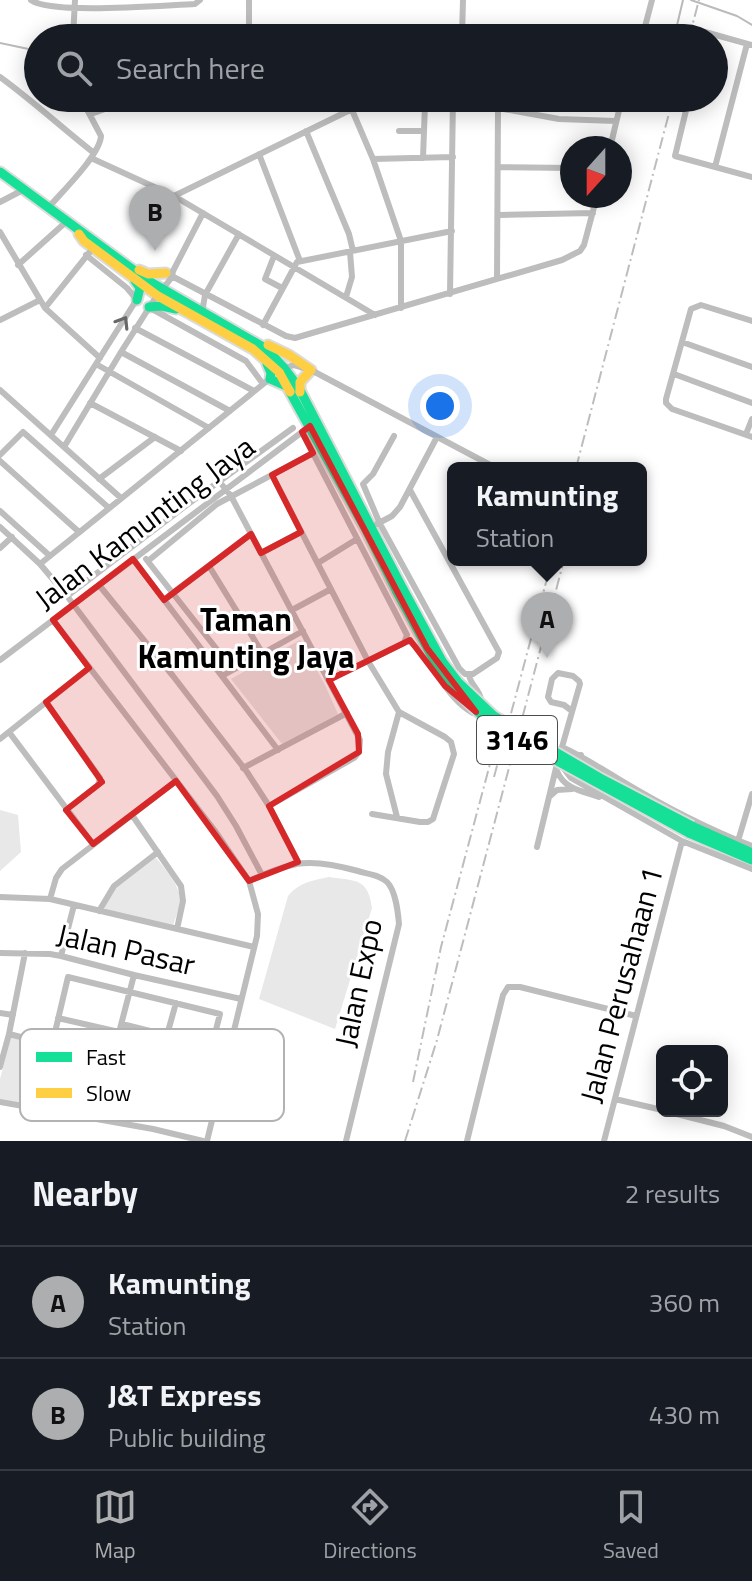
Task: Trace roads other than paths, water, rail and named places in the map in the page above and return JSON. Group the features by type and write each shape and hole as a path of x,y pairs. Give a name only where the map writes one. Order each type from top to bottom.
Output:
{"main road":[{"name":"3146","path":"0,172 156,290 261,355 274,376 288,389 442,661 458,682 494,716 688,833 752,860"},
{"name":"3146","path":"78,231 90,251 271,352 274,376"},
{"path":"112,254 148,274 170,273"},
{"path":"131,276 140,288 137,300"},
{"path":"149,307 176,309 208,324"},
{"path":"252,341 278,350 311,370 300,382 300,392"},
{"name":"3146","path":"274,376 300,392 309,427 375,524 400,590"},
{"name":"3146","path":"688,833 752,853"}],"street":[{"path":"31,0 40,5 75,8 195,4 200,0"},
{"path":"74,24 75,0"},
{"path":"249,0 249,24"},
{"path":"462,24 463,0"},
{"path":"646,24 652,0"},
{"path":"715,167 750,45 728,39"},
{"path":"0,77 24,94"},
{"path":"46,112 92,155 174,196 375,315"},
{"path":"48,208 92,155 101,139 91,114 97,112"},
{"path":"174,196 348,112"},
{"path":"353,112 373,159 401,241 401,308"},
{"path":"423,158 425,112"},
{"path":"450,294 454,112"},
{"path":"497,279 498,112"},
{"path":"520,112 559,119 616,121"},
{"path":"613,136 618,112"},
{"path":"686,112 675,156 752,177"},
{"path":"306,131 349,234 352,277 346,297"},
{"path":"399,131 424,131"},
{"path":"259,154 300,261"},
{"path":"373,159 453,157"},
{"path":"498,167 560,168"},
{"path":"0,202 23,190"},
{"path":"170,273 205,295 295,338 562,260 580,251 594,208"},
{"path":"64,447 203,213"},
{"path":"499,215 593,213"},
{"path":"18,265 66,222"},
{"path":"263,325 293,267 300,261 452,231"},
{"path":"0,232 45,308 109,372 209,428"},
{"path":"202,313 205,295 239,234"},
{"path":"45,308 90,251 137,300"},
{"path":"274,256 265,279 282,288"},
{"path":"51,435 137,300 143,293 156,290"},
{"path":"1,317 40,300"},
{"path":"752,321 697,305 691,309 666,399 668,406 749,436 752,419"},
{"path":"149,307 246,361 257,373 274,376"},
{"path":"135,328 254,391"},
{"path":"682,342 752,367"},
{"path":"121,352 230,411"},
{"path":"40,564 254,391 294,365 311,370 485,462"},
{"path":"674,374 752,403"},
{"path":"0,390 121,498"},
{"path":"90,403 181,451"},
{"path":"58,424 72,435"},
{"path":"309,427 313,453 406,639 445,686 473,713 481,699 469,675"},
{"name":"Jalan Kamunting Jaya","path":"0,660 309,427"},
{"path":"67,596 293,428"},
{"path":"79,532 0,458 23,432 109,508"},
{"path":"394,436 373,474 363,484 375,524 459,668 469,675"},
{"path":"99,479 155,437"},
{"path":"375,524 396,512 437,437"},
{"path":"148,561 217,504 313,453"},
{"path":"272,475 368,661 399,712 451,742 454,754 433,819 420,822 372,814"},
{"path":"219,481 231,496 360,740 359,752 354,758 269,806"},
{"path":"410,490 447,557"},
{"path":"0,511 50,556"},
{"path":"0,527 40,564 67,596 217,796 262,875"},
{"path":"261,553 301,532"},
{"path":"164,600 251,534"},
{"path":"0,548 12,537"},
{"path":"318,563 357,539"},
{"path":"142,553 233,670"},
{"path":"133,559 278,750"},
{"path":"209,566 263,654"},
{"path":"452,566 499,652 497,658 469,675"},
{"path":"99,585 243,768 269,806 298,862"},
{"path":"292,610 331,589"},
{"path":"53,620 215,831 249,881 259,925 234,1029"},
{"path":"222,676 303,631"},
{"path":"329,680 404,643 406,639"},
{"path":"0,739 89,668"},
{"path":"537,847 556,768 566,734 572,711 579,681 573,676 558,673 552,679 548,697 551,702 572,711"},
{"path":"46,702 100,778 98,785 66,810"},
{"path":"397,817 386,774 388,752 399,712"},
{"path":"243,768 347,713"},
{"path":"9,732 93,844"},
{"path":"566,734 571,746 581,755 616,778 690,818 752,846"},
{"path":"562,747 581,755"},
{"path":"581,755 568,756 564,763 566,773 614,801 688,833 752,869"},
{"path":"556,768 563,782 575,790"},
{"path":"50,899 59,873 176,781"},
{"path":"549,797 563,789 614,801"},
{"path":"738,841 752,794"},
{"path":"132,815 181,886 183,901 177,929"},
{"name":"Jalan Perusahaan 1","path":"604,1141 688,833"},
{"path":"99,911 114,886 158,852"},
{"name":"Jalan Expo","path":"249,881 298,862 313,862 379,877 391,887 399,924 346,1141"},
{"path":"0,897 50,899 254,947"},
{"path":"61,956 74,905"},
{"name":"Jalan Pasar","path":"0,953 61,956 241,999"},
{"path":"0,1067 25,953"},
{"path":"120,1029 134,975"},
{"path":"56,1029 68,977 220,1014 216,1029"},
{"path":"467,1141 503,995 508,987 520,987 636,1016"},
{"path":"168,1029 176,1003"},
{"path":"0,1013 13,1015"},
{"path":"58,1018 106,1029"},
{"path":"122,1024 142,1029"},
{"path":"9,1034 20,1037"},
{"path":"615,1099 656,1109"},
{"path":"0,1102 20,1106"},
{"path":"687,1117 752,1137"},
{"path":"108,1121 205,1141 211,1121"}],"waterway":[{"path":"677,24 683,0"},
{"path":"691,0 737,16 752,25"},
{"path":"0,43 24,48"}],"railway":[{"path":"693,24 699,0"},
{"path":"578,462 669,112"},
{"path":"494,777 550,566"},
{"path":"405,1141 437,1040 562,566"},
{"path":"413,1082 441,947 490,764"}],"place":[{"name":"J&T Express","path":"155,251"},
{"name":"Kamunting","path":"547,658"}],"district":[{"name":"Taman Kamunting Jaya","path":"246,638"}]}
